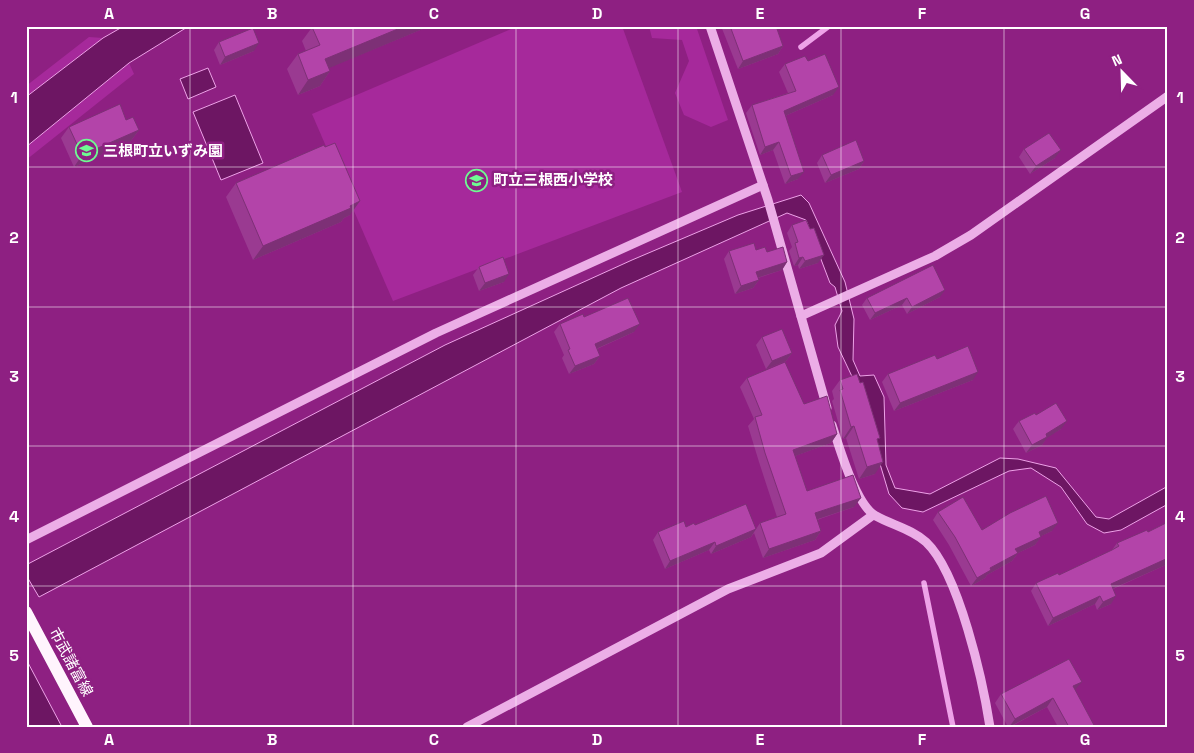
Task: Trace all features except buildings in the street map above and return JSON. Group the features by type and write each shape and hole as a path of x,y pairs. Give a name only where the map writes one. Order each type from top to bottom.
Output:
{"main road":[{"name":"市武諸富線","path":"28,620 87,727"}],"street":[{"path":"710,26 775,221 844,465 860,497 873,515 904,528 926,542 939,559 954,589 970,639 986,697 990,727"},
{"path":"801,316 935,256 971,235 1168,96"},
{"path":"26,540 436,333 764,185"},
{"path":"467,727 728,589 820,553 873,515"}],"shaded area":[{"path":"124,26 189,26 129,63 26,147 26,97 103,38"},
{"path":"518,26 622,26 682,192 393,301 312,114"},
{"path":"649,26 696,26 728,120 711,127 684,115 675,93 689,61 682,40 652,38"},
{"path":"89,37 103,38 26,97 26,86"},
{"path":"129,63 134,74 26,160 26,147"},
{"path":"208,68 216,87 188,99 180,79"},
{"path":"235,95 263,163 221,180 193,112"},
{"path":"801,195 809,203 845,282 854,319 853,360 860,376 874,375 884,397 886,465 895,488 930,494 1000,458 1018,459 1056,468 1096,517 1109,519 1168,486 1168,504 1121,530 1104,533 1087,524 1061,487 1031,468 1009,471 923,512 902,508 889,494 857,387 838,347 835,325 842,311 835,287 830,283 806,220 787,213 621,288 39,597 26,575 26,565 445,345 632,260 738,215"},
{"path":"26,659 62,727 26,727"}],"waterway":[{"path":"801,47 829,26"},
{"path":"924,583 953,727"}],"place":[{"name":"三根町立いずみ園","path":"87,151"},
{"name":"町立三根西小学校","path":"477,180"}]}
